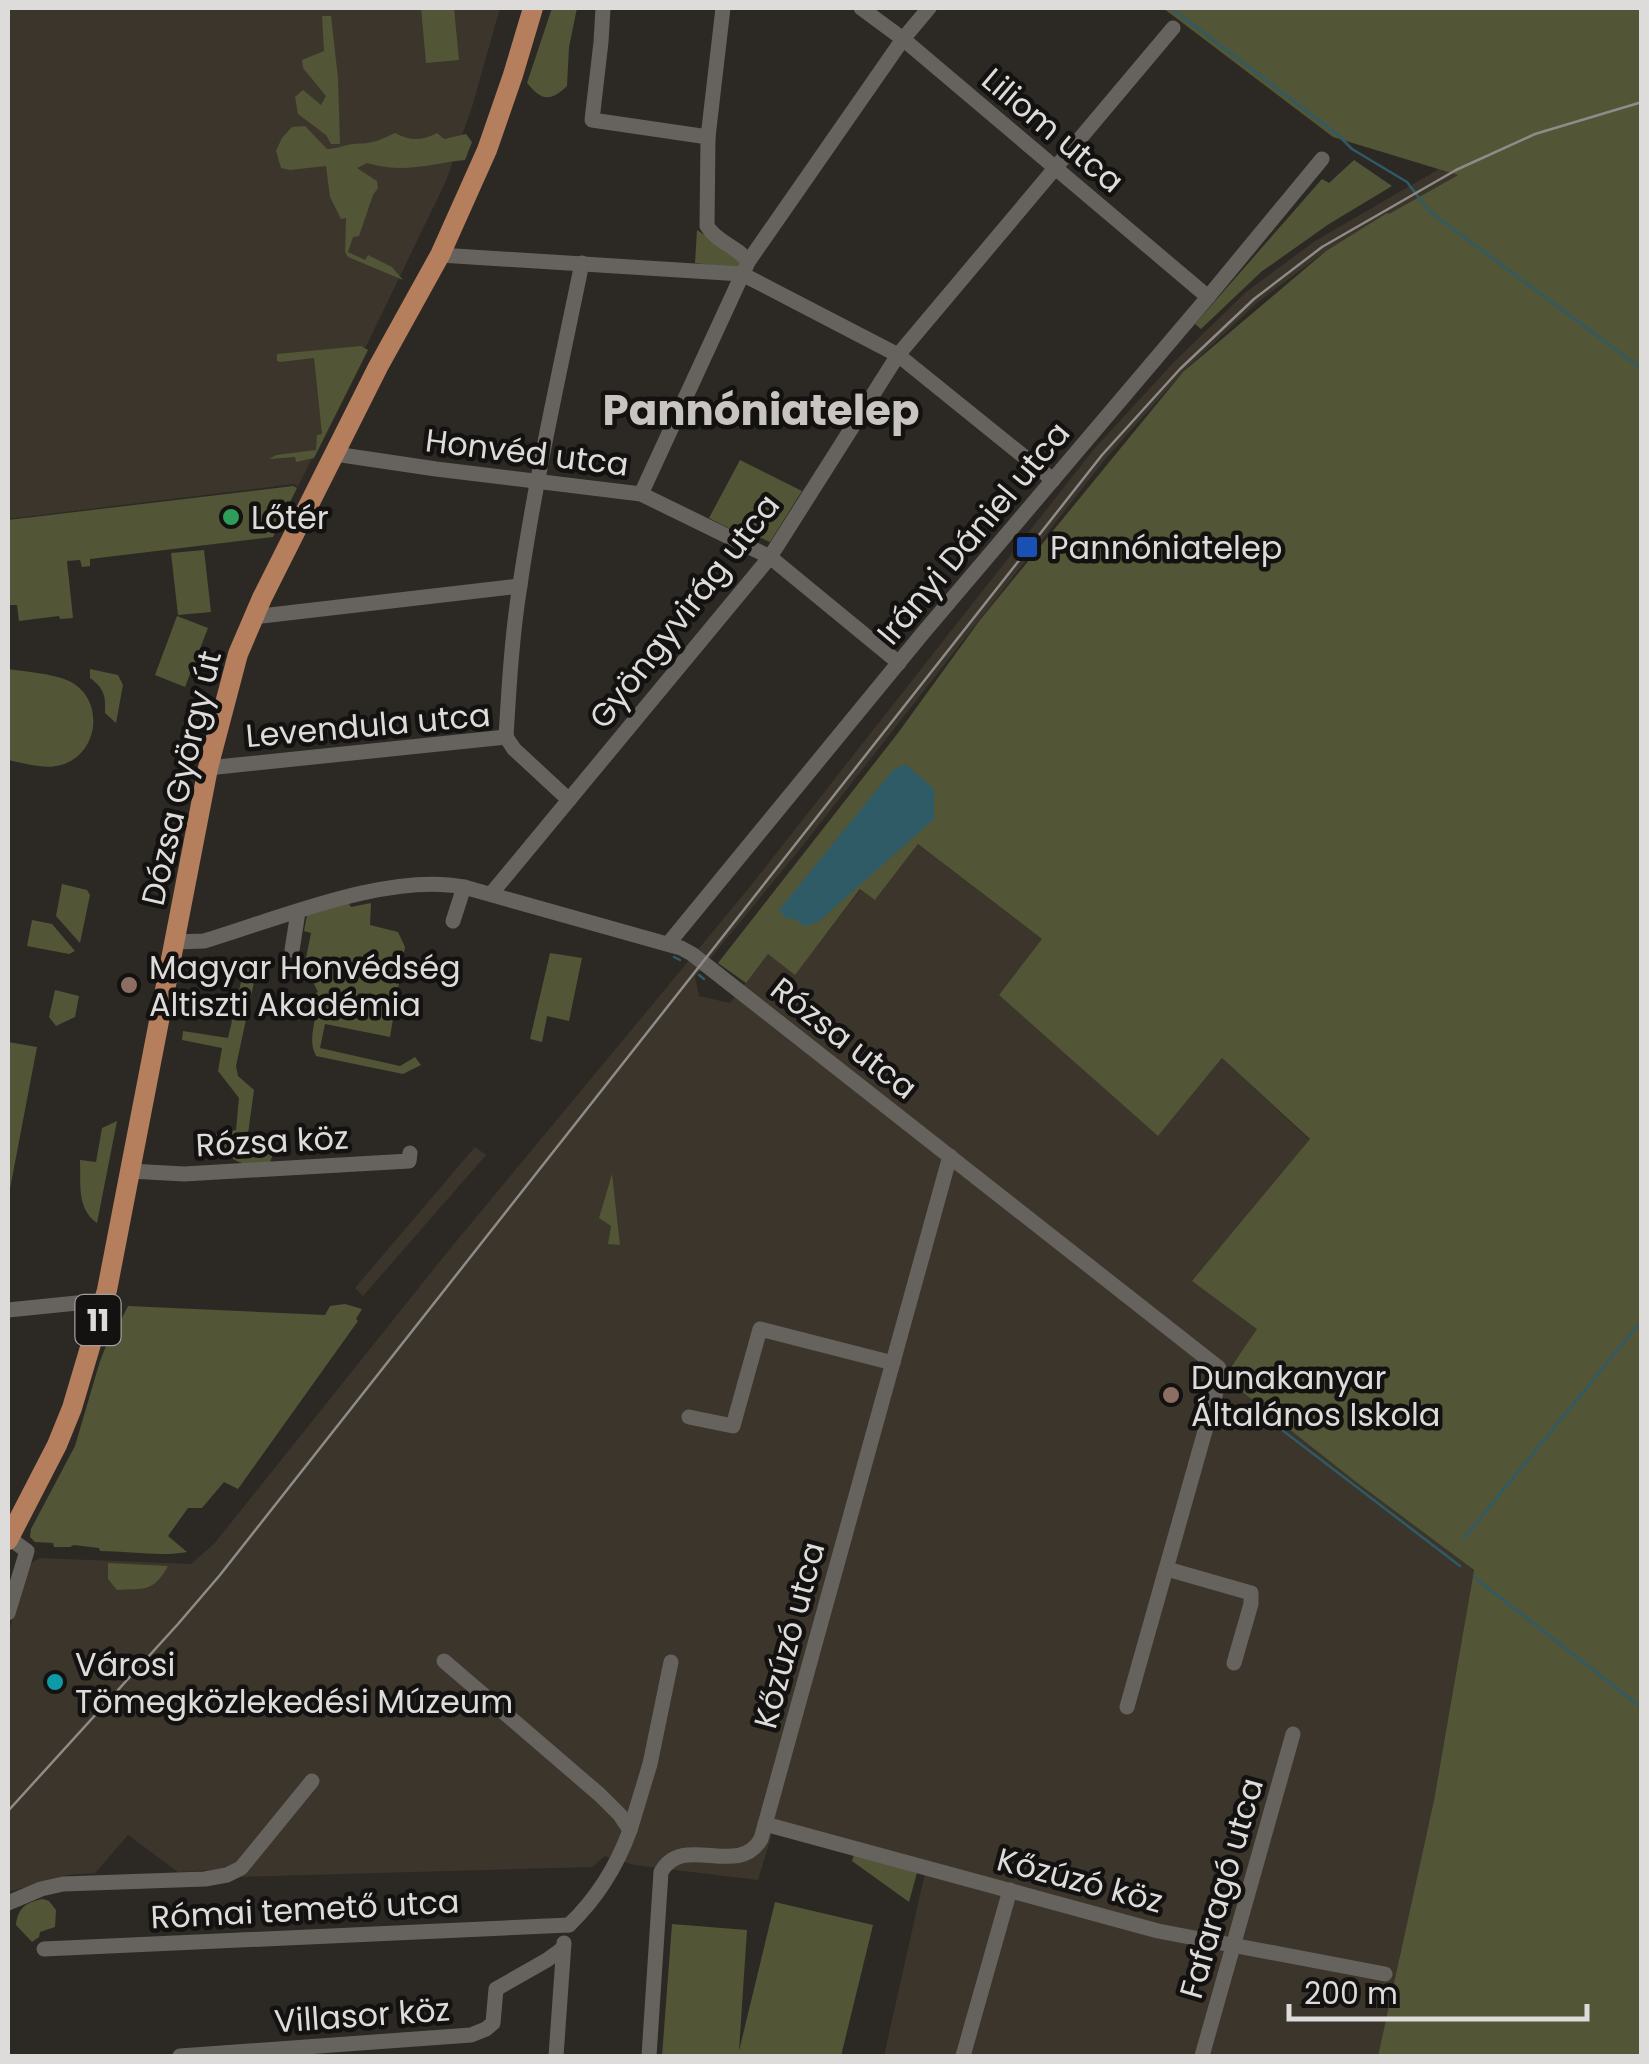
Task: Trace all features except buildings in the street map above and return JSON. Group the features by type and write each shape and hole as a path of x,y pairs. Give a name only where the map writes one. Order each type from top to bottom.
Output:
{"main road":[{"name":"Dózsa György út","path":"8,1539 72,1408 102,1305 208,768 238,654 378,367 440,254 486,150 533,8"}],"street":[{"path":"603,8 592,120 708,138"},
{"path":"723,8 708,138 707,226 712,234 744,256 745,268"},
{"name":"Liliom utca","path":"861,8 903,39 1208,298"},
{"path":"641,494 745,268 903,39 929,8"},
{"name":"Gyöngyvirág utca","path":"492,894 770,558 898,355 1173,28"},
{"name":"Irányi Dániel utca","path":"668,944 1322,160"},
{"path":"440,254 745,268 898,355 1053,480"},
{"path":"506,736 511,660 537,480 582,263"},
{"name":"Honvéd utca","path":"335,454 641,494 770,558 900,663"},
{"path":"253,617 520,586"},
{"name":"Levendula utca","path":"208,768 506,736 514,749 569,800"},
{"name":"Rózsa utca","path":"175,942 204,942 388,887 428,883 492,894 668,944 692,954 1219,1368 1220,1378 1127,1707"},
{"path":"453,921 464,887"},
{"path":"292,950 298,912"},
{"name":"Rózsa köz","path":"130,1170 184,1174 277,1163 409,1161 410,1153"},
{"name":"Kőzúzó utca","path":"649,2056 661,1872 665,1864 682,1854 735,1858 756,1848 950,1156"},
{"path":"8,1310 87,1302 102,1305"},
{"path":"689,1417 734,1426 760,1329 892,1363"},
{"path":"8,1539 27,1551 8,1613"},
{"path":"1168,1568 1251,1593 1234,1663"},
{"path":"444,1661 620,1814 630,1830"},
{"path":"556,2056 562,1949 569,1925 602,1886 630,1830 650,1764 671,1662"},
{"name":"Fafaragó utca","path":"1202,2056 1294,1734"},
{"path":"8,1903 63,1884 227,1875 241,1868 312,1781"},
{"name":"Kőzúzó köz","path":"765,1824 1158,1930 1385,1974"},
{"path":"963,2056 1010,1890"},
{"name":"Római temető utca","path":"44,1949 569,1925"},
{"name":"Villasor köz","path":"180,2056 471,2035 493,2023 496,1990 562,1949"}],"shaded area":[{"path":"8,8 500,8 446,181 298,487 294,484 8,519"},
{"path":"1451,162 1459,174 1326,251 1258,302 1183,372 1106,458 695,977 699,996 730,1003 768,954 795,974 861,889 876,899 918,844 1042,939 1158,1136 1222,1058 1310,1140 1258,1329 1231,1366 1244,1376 1237,1388 1474,1570 1434,1800 1378,2056 884,2056 925,1873 772,1834 758,1880 634,1865 605,1856 592,1867 235,1877 213,1870 178,1872 128,1835 95,1873 67,1875 8,1892 8,1634 30,1564 40,1558 191,1564 214,1544 449,1250 749,888 1094,449 1173,363 1246,292 1315,241"},
{"path":"475,1147 486,1155 363,1296 355,1288"}],"green space":[{"path":"421,8 454,8 459,60 426,63"},
{"path":"552,8 577,8 567,86 546,97 527,83"},
{"path":"1163,8 1641,8 1641,2056 1378,2056 1434,1800 1474,1570 1236,1387 1244,1376 1231,1367 1257,1329 1192,1281 1310,1139 1222,1058 1158,1136 999,995 1042,939 918,844 875,900 860,889 795,975 768,954 746,983 718,963 898,733 980,620 1183,372 1326,251 1458,175 1333,137"},
{"path":"322,16 331,16 340,144 331,144 326,135 298,114 295,97 303,90 321,105 326,96 303,68 302,60 324,51"},
{"path":"305,126 327,149 374,142 395,133 416,139 437,133 444,139 466,134 472,142 465,160 404,168 367,163 357,168 377,181 378,188 359,236 353,237 348,252 365,260 368,255 392,267 403,280 348,257 346,218 341,219 330,197 326,166 281,168 276,151 282,138 292,127"},
{"path":"1354,160 1392,186 1261,272 1201,329 1195,324 1322,179 1329,183"},
{"path":"697,230 740,259 738,268 695,263"},
{"path":"361,346 368,350 314,458 296,462 295,457 269,459 316,450 317,435 322,434 314,358 280,362 277,354"},
{"path":"740,460 802,491 770,542 750,533 744,536 709,518"},
{"path":"297,488 273,537 90,559 90,566 82,567 80,560 67,561 73,618 19,621 17,605 10,605 8,520"},
{"path":"204,550 211,612 178,615 171,553"},
{"path":"177,616 208,628 185,687 155,675"},
{"path":"8,669 55,676 81,689 93,712 93,725 84,750 74,759 48,767 8,760"},
{"path":"90,669 118,675 123,685 116,723 105,713 103,693 90,678"},
{"path":"62,884 87,890 90,895 80,943 56,916"},
{"path":"348,902 351,907 371,903 370,925 398,932 405,947 390,1037 325,1024 320,1048 400,1066 415,1057 421,1065 403,1074 316,1056 313,1048 315,1013 311,996 318,992 311,978 304,982 299,973 311,933 304,931 307,915"},
{"path":"32,920 52,924 75,951 69,954 27,946"},
{"path":"550,953 582,958 569,1021 547,1016 542,1042 530,1039"},
{"path":"259,959 236,1066 238,1076 254,1090 247,1141 275,1149 270,1162 248,1164 236,1161 223,1145 216,1144 216,1134 236,1130 239,1098 218,1071 222,1048 182,1040 183,1031 228,1038 245,965"},
{"path":"55,990 79,996 75,1017 56,1026 49,1017"},
{"path":"8,1042 37,1047 9,1194 8,1194"},
{"path":"117,1121 97,1223 83,1203 80,1160 96,1162 102,1128"},
{"path":"612,1174 620,1245 608,1244 611,1226 599,1218"},
{"path":"345,1304 362,1309 358,1321 238,1489 224,1482 202,1508 188,1508 168,1536 187,1552 156,1554 100,1551 74,1545 54,1547 53,1543 35,1542 30,1537 75,1446 100,1361 116,1321 120,1322 128,1306 325,1315 330,1306"},
{"path":"108,1563 168,1566 152,1585 117,1590 108,1579"},
{"path":"855,1852 918,1869 909,1902 852,1861"},
{"path":"43,1899 56,1910 55,1927 40,1932 32,1942 16,1925 17,1919 24,1907"},
{"path":"775,1902 873,1925 841,2056 662,2056 672,1924 747,1930 739,2051"}],"water":[{"path":"906,764 934,789 934,819 817,923 804,926 794,918 787,919 779,910 893,770"}],"waterway":[{"path":"1171,8 1352,149 1407,182 1429,211 1642,369"},
{"path":"674,957 680,960"},
{"path":"699,975 704,979"},
{"path":"1464,1538 1642,1320"},
{"path":"1256,1410 1460,1566"},
{"path":"1475,1578 1642,1708"}],"tram line":[{"path":"8,1811 220,1575 1102,455 1180,369 1254,299 1322,247 1456,170 1535,134 1642,102"}],"place":[{"name":"Lőtér","path":"231,517"},
{"name":"Pannóniatelep","path":"1027,547"},
{"name":"Magyar Honvédség Altiszti Akadémia","path":"129,985"},
{"name":"Dunakanyar Általános Iskola","path":"1171,1395"},
{"name":"Városi Tömegközlekedési Múzeum","path":"55,1682"}],"district":[{"name":"Pannóniatelep","path":"761,410"}]}
